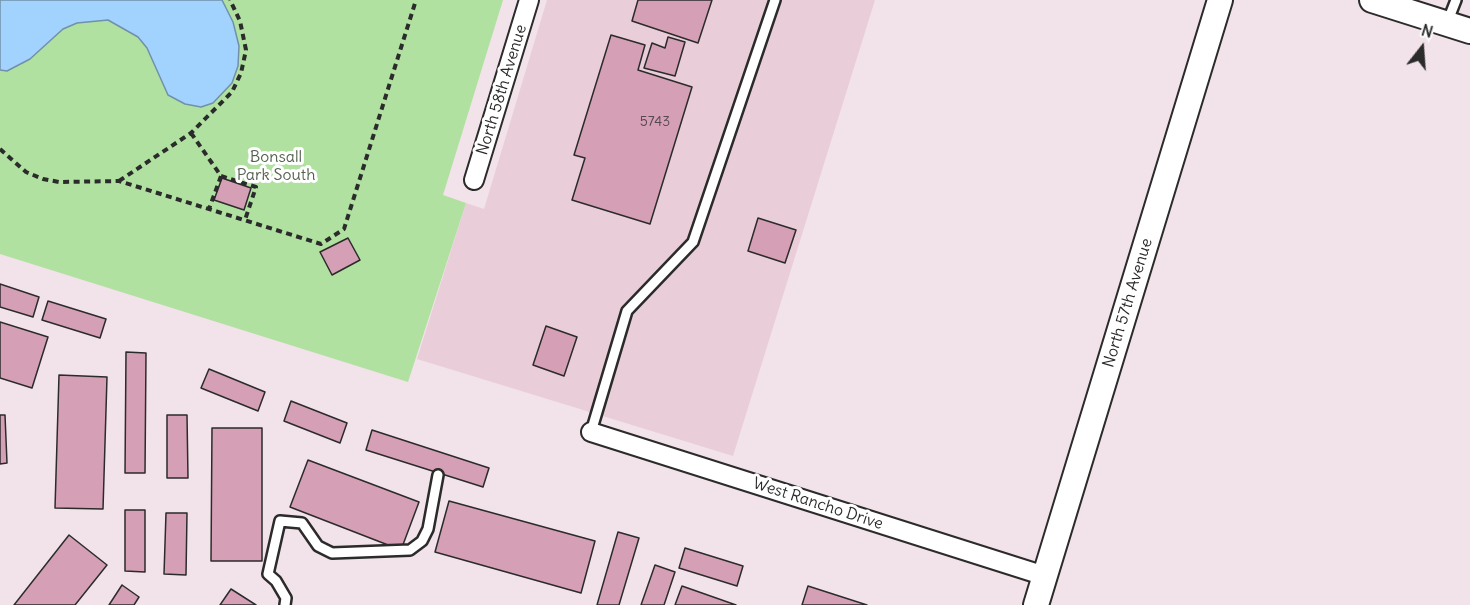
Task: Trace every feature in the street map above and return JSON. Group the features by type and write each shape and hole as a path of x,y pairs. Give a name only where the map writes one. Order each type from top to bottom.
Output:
{"street":[{"name":"North 58th Avenue","path":"474,180 529,0"},
{"name":"North 57th Avenue","path":"1036,605 1220,0"},
{"path":"1372,0 1470,31"},
{"name":"West Rancho Drive","path":"591,432 1045,576"}],"lane":[{"path":"591,432 627,311 693,242 775,0"},
{"path":"1447,23 1456,0"},
{"path":"285,605 286,598 268,574 280,521 302,523 318,546 332,553 410,550 422,541 428,529 438,475"}],"path":[{"path":"118,181 191,133 232,92 241,73 246,50 240,21 230,0"},
{"path":"0,149 26,172 44,179 59,182 118,181 321,244 344,229 416,0"},
{"path":"191,133 221,176 256,187 245,220"},
{"path":"209,209 221,176"}],"shaded area":[{"path":"547,0 875,0 733,456 417,359 466,203 484,209"}],"green space":[{"name":"Bonsall Park South","path":"0,0 503,0 443,195 466,203 408,382 0,254"}],"water":[{"path":"0,0 222,0 233,22 239,46 238,66 232,83 213,103 201,107 185,104 168,95 147,48 138,37 108,20 77,23 63,29 30,59 7,71 0,70"}],"building":[{"path":"638,0 712,0 698,43 632,21"},
{"path":"611,35 645,45 638,70 692,87 650,224 572,200 585,158 574,155"},
{"path":"668,37 685,42 675,76 644,68 652,43 665,48"},
{"path":"222,178 251,188 244,210 214,200"},
{"path":"758,218 796,230 785,263 748,251"},
{"path":"348,238 360,260 332,275 320,252"},
{"path":"0,284 39,297 33,317 0,307"},
{"path":"48,301 106,319 100,338 42,320"},
{"path":"0,322 48,337 32,388 0,378"},
{"path":"546,326 577,337 564,376 533,365"},
{"path":"126,352 146,353 145,473 125,473"},
{"path":"209,369 265,392 258,411 201,388"},
{"path":"59,375 107,377 103,509 55,508"},
{"path":"291,401 347,423 340,443 284,421"},
{"path":"0,415 5,415 7,463 0,464"},
{"path":"167,415 187,415 188,478 167,478"},
{"path":"212,428 262,428 262,561 211,561"},
{"path":"372,430 489,468 483,487 366,450"},
{"path":"308,460 419,502 401,550 290,507"},
{"path":"449,501 595,541 581,593 435,552"},
{"path":"125,510 145,510 145,572 125,571"},
{"path":"166,513 187,513 186,575 164,574"},
{"path":"618,532 639,538 619,605 597,605"},
{"path":"69,535 107,565 75,605 14,605"},
{"path":"685,548 743,566 737,586 679,568"},
{"path":"655,565 675,572 664,605 641,605"},
{"path":"122,585 139,597 134,605 109,605"},
{"path":"682,586 736,605 675,605"},
{"path":"808,586 867,605 802,605"},
{"path":"231,589 256,605 220,605"}]}
